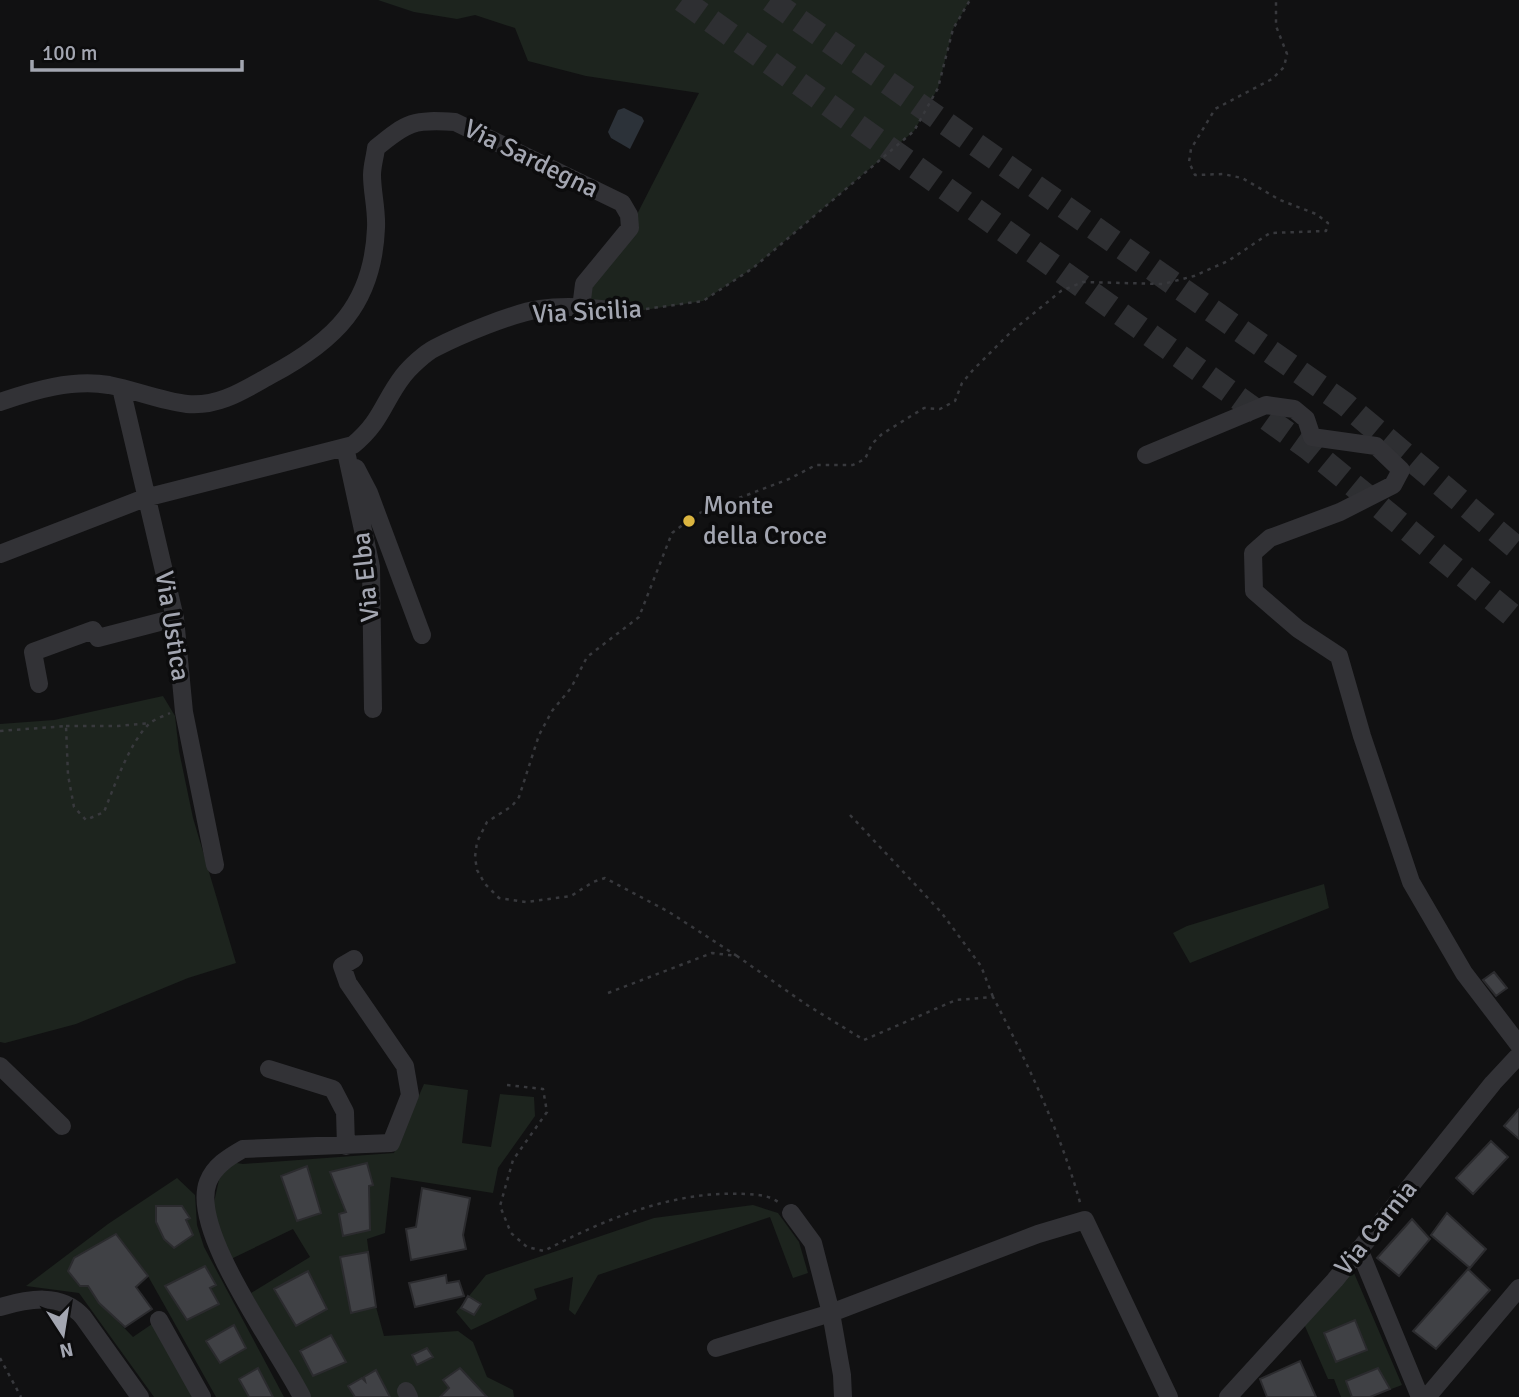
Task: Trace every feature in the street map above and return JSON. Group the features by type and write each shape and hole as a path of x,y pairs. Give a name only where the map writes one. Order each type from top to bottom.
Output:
{"street":[{"name":"Via Sardegna","path":"0,402 73,382 121,388 185,404 205,404 225,400 279,371 329,339 349,316 363,291 373,258 377,227 372,174 376,148 399,128 425,120 455,122 622,203 629,215 629,228 584,284 582,308"},
{"name":"Via Sicilia","path":"0,554 145,498 354,444 368,433 380,417 404,375 433,349 490,325 540,309 582,308 631,312"},
{"name":"Via Ustica","path":"121,388 175,618 184,712 215,865"},
{"path":"1146,455 1266,405 1294,409 1306,419 1312,438 1376,446 1401,470 1393,485 1340,512 1270,538 1253,553 1255,591 1298,629 1339,656 1362,736 1411,882 1464,972 1519,1045"},
{"path":"345,447 369,493 422,635"},
{"name":"Via Elba","path":"345,447 370,567 373,709"},
{"path":"39,684 33,652 93,630 98,638 175,618"},
{"path":"302,1397 218,1250 206,1214 208,1182 223,1161 243,1149 391,1143 411,1095 405,1066 348,983 342,966 354,959"},
{"name":"Via Carnia","path":"1228,1397 1335,1280 1493,1083 1519,1055"},
{"path":"0,1066 62,1126"},
{"path":"269,1069 332,1089 345,1112 346,1146"},
{"path":"791,1213 813,1243 831,1313 842,1375 843,1397"},
{"path":"716,1348 831,1313 1038,1234 1085,1220 1169,1397"},
{"path":"1359,1249 1420,1397"},
{"path":"1427,1397 1519,1288"},
{"path":"0,1307 48,1299 73,1307 140,1397"},
{"path":"159,1320 202,1397"}],"path":[{"name":"Via Sicilia","path":"631,312 703,301 753,268 914,131 938,88 953,29 970,0"},
{"path":"993,997 956,1000 863,1040 668,912 605,878 571,896 526,902 499,898 485,884 477,870 477,842 487,822 512,806 519,797 539,735 552,711 571,688 587,657 639,617 672,533 697,514 789,479 816,465 853,465 865,459 872,444 882,434 924,408 940,409 955,401 962,383 973,370 1012,331 1061,291 1083,282 1163,284 1194,276 1228,261 1270,233 1326,231 1328,223 1315,214 1280,200 1242,178 1223,174 1195,175 1189,162 1191,149 1215,109 1272,79 1284,67 1287,54 1276,26 1276,0"},
{"path":"0,731 150,723 172,712 184,712"},
{"path":"66,726 68,775 74,807 86,820 104,812 125,762 150,723"},
{"path":"850,815 941,912 981,966 1068,1159 1085,1220"},
{"path":"608,993 712,953 737,956"},
{"path":"507,1085 543,1089 547,1112 513,1160 500,1206 511,1233 527,1247 544,1251 640,1209 716,1192 771,1196 791,1213"},
{"path":"0,1358 21,1397"}],"shaded area":[{"path":"378,0 970,0 953,29 938,88 914,131 753,268 703,301 631,312 581,308 584,284 630,228 699,93 586,76 528,61 515,28 475,15 457,19 414,12"},
{"path":"624,108 642,117 644,121 630,149 611,138 608,132 618,110"},
{"path":"163,696 175,716 179,751 193,818 236,963 188,978 76,1024 5,1043 0,1042 0,724 54,720"},
{"path":"1324,884 1329,908 1190,963 1173,933 1187,926"},
{"path":"424,1084 468,1090 462,1143 491,1147 500,1094 534,1097 535,1116 498,1168 493,1193 391,1177 385,1233 367,1239 376,1307 384,1336 458,1331 473,1342 487,1377 513,1390 514,1397 310,1397 251,1293 310,1257 293,1229 231,1259 212,1211 219,1180 230,1162 243,1164 394,1153"},
{"path":"177,1178 195,1195 197,1225 204,1247 284,1397 216,1397 148,1276 116,1235 68,1271 79,1286 88,1286 133,1337 152,1324 195,1397 154,1397 79,1293 26,1286 108,1224"},
{"path":"753,1205 778,1213 799,1242 808,1273 793,1278 770,1217 598,1275 575,1315 569,1310 573,1277 534,1289 537,1299 471,1330 456,1312 486,1275 654,1218"},
{"path":"1351,1266 1402,1385 1370,1397 1341,1397 1334,1379 1328,1379 1304,1324"}],"building":[{"path":"1494,972 1507,988 1496,996 1483,980"},
{"path":"1519,1109 1519,1139 1504,1126"},
{"path":"1491,1141 1508,1157 1473,1194 1456,1178"},
{"path":"367,1163 373,1185 369,1186 370,1230 343,1236 339,1214 346,1212 330,1172"},
{"path":"307,1166 321,1213 297,1221 281,1176"},
{"path":"422,1188 470,1198 463,1235 466,1249 411,1260 406,1229 416,1227"},
{"path":"156,1206 182,1206 190,1218 186,1220 193,1235 174,1248 164,1239 156,1222"},
{"path":"1447,1213 1486,1249 1470,1268 1431,1235"},
{"path":"1412,1219 1430,1239 1399,1276 1377,1258"},
{"path":"116,1234 148,1276 136,1287 152,1309 125,1327 99,1303 88,1286 80,1286 68,1271 74,1258"},
{"path":"368,1252 376,1307 351,1313 340,1257"},
{"path":"205,1266 216,1285 210,1288 219,1304 187,1320 165,1286"},
{"path":"1468,1269 1490,1290 1436,1349 1413,1331"},
{"path":"308,1271 327,1309 296,1326 274,1289"},
{"path":"446,1275 447,1283 459,1281 464,1296 415,1307 409,1283"},
{"path":"468,1296 481,1304 474,1315 461,1308"},
{"path":"1355,1320 1367,1350 1336,1362 1324,1333"},
{"path":"234,1325 246,1348 220,1363 206,1341"},
{"path":"331,1335 346,1362 313,1376 300,1351"},
{"path":"427,1348 433,1357 417,1365 412,1355"},
{"path":"1300,1361 1316,1397 1267,1397 1260,1379"},
{"path":"258,1368 273,1397 249,1397 239,1379"},
{"path":"460,1368 487,1397 440,1397 449,1388 443,1380"},
{"path":"1378,1368 1390,1389 1370,1397 1352,1397 1346,1381"},
{"path":"376,1370 390,1397 355,1397 348,1386 362,1378 365,1381 364,1377"}],"tunnel":[{"path":"682,0 1308,448 1519,621"},
{"path":"770,0 1345,404 1519,550"}],"place":[{"name":"Monte della Croce","path":"689,521"}]}
